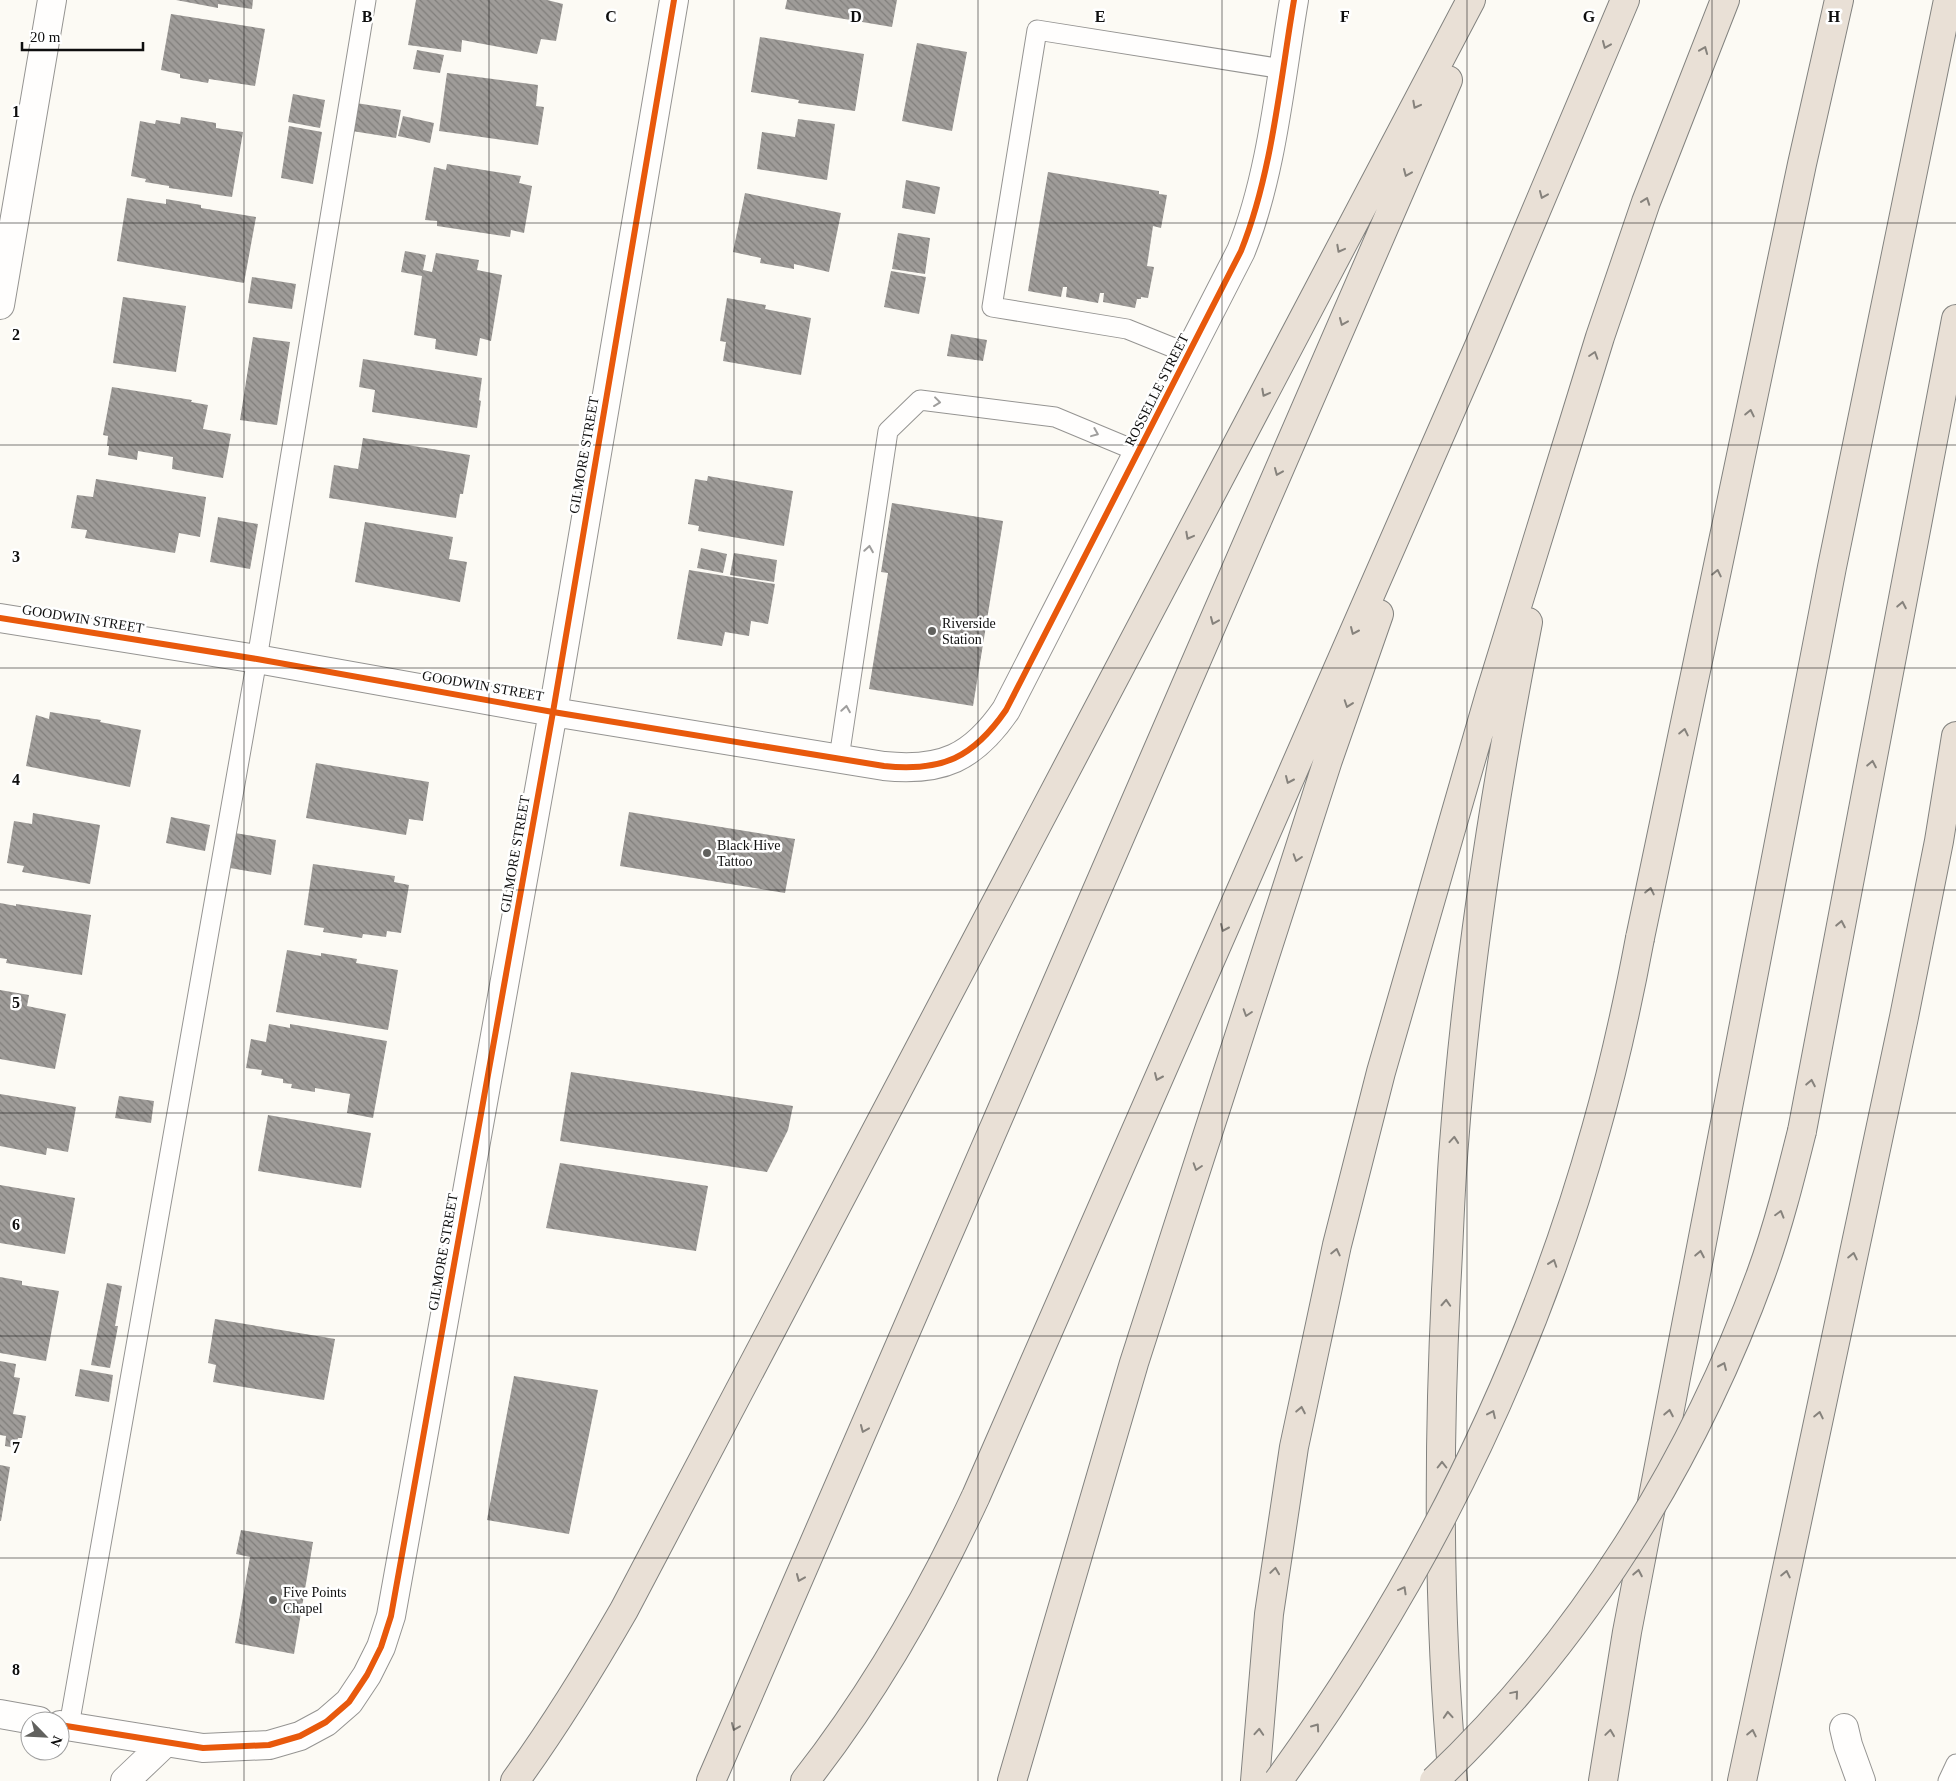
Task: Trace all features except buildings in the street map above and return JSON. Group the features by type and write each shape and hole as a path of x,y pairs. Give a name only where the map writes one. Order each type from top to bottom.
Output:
{"highway":[{"path":"515,1781 546,1738 586,1676 628,1601 1471,0"},
{"path":"711,1781 1482,0"},
{"path":"805,1781 870,1692 909,1628 945,1563 976,1496 1479,346 1625,0"},
{"path":"1256,1781 1269,1614 1284,1506 1306,1385 1335,1255 1381,1072 1487,703 1579,402 1646,202 1724,0"},
{"path":"1278,1781 1318,1725 1397,1599 1432,1536 1496,1405 1551,1268 1596,1129 1614,1058 1640,938 1798,183 1839,0"},
{"path":"1603,1781 1627,1632 1802,718 1948,0"},
{"path":"1434,1781 1504,1708 1565,1634 1595,1593 1650,1508 1699,1417 1742,1322 1777,1226 1802,1131 1956,319"},
{"path":"1012,1781 1134,1363 1292,872 1375,625 1424,489 1479,346"},
{"path":"1453,1781 1443,1634 1442,1477 1443,1357 1454,1144 1474,944 1494,808 1530,610 1579,402"},
{"path":"1742,1781 1906,1007 1939,841 1956,736"}],"street":[{"path":"0,305 52,0"},
{"name":"GILMORE STREET","path":"70,1727 203,1748 269,1745 300,1736 326,1722 349,1702 368,1675 381,1647 391,1616 552,712 674,0"},
{"name":"ROSSELLE STREET","path":"961,756 986,737 1006,710 1189,354 1250,229 1264,179 1294,0"},
{"name":"GOODWIN STREET","path":"0,618 257,659 552,712 884,766 918,768 935,765 961,756"},
{"path":"0,1714 20,1718"},
{"path":"1844,1728 1861,1781"},
{"path":"126,1781 166,1742"}],"lane":[{"path":"67,1711 257,659 366,0"},
{"path":"1189,354 1127,329 992,308 1037,30 1283,69"},
{"path":"838,758 888,431 920,400 1055,416 1139,452"},
{"path":"1948,1781 1956,1764"}],"cycle path":[{"path":"70,1727 203,1748 269,1745 300,1736 326,1722 349,1702 367,1675 381,1647 391,1616 553,712 674,0"},
{"path":"0,618 257,659 553,712 884,766 923,767 939,764 954,758 981,740 1006,710 1241,251 1252,221 1268,159 1294,0"}],"place":[{"name":"Riverside Station","path":"932,631"},
{"name":"Black Hive Tattoo","path":"707,853"},
{"name":"Five Points Chapel","path":"273,1600"}]}
